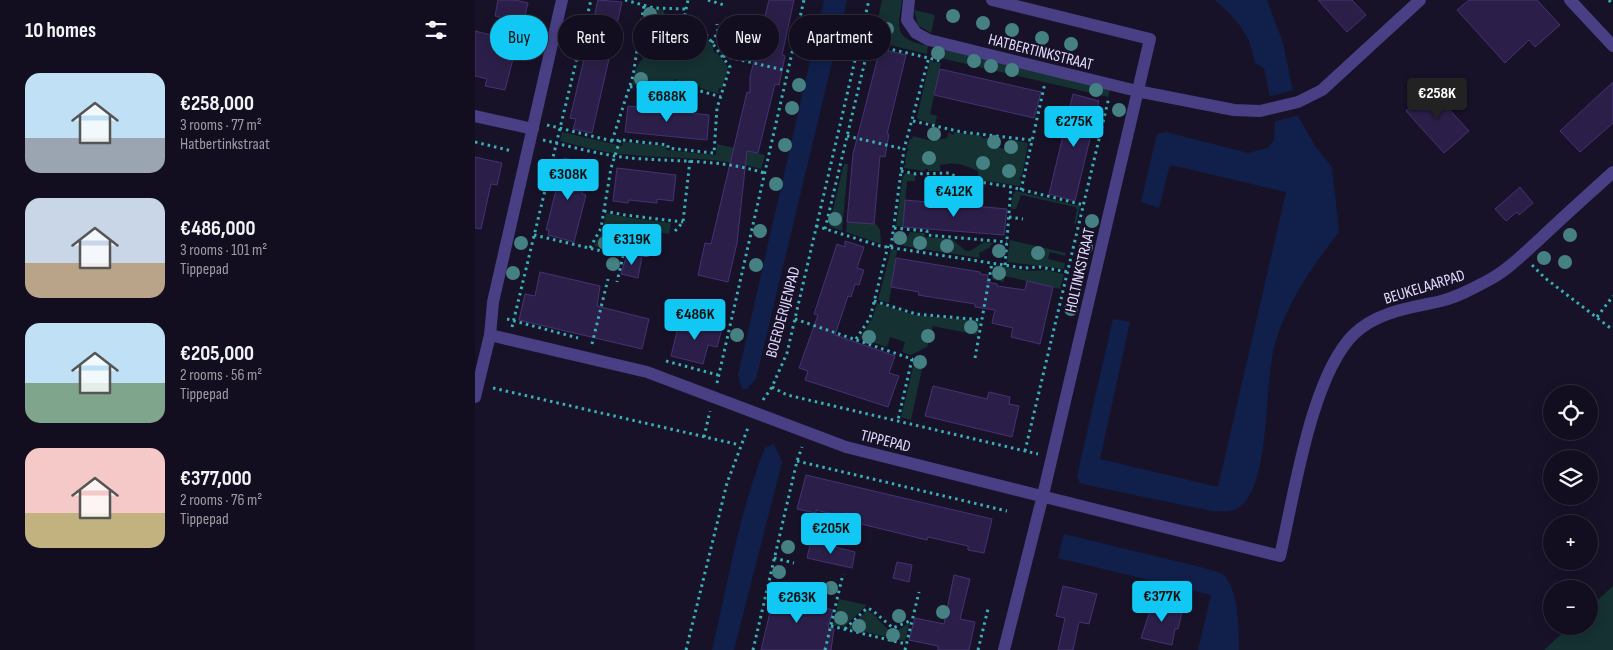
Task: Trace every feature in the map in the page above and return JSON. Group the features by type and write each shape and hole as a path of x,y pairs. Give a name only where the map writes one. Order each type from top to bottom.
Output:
{"street":[{"path":"477,391 490,335 493,302 562,0"},
{"name":"HATBERTINKSTRAAT","path":"909,0 907,20 916,33 933,40 1137,91 1234,110 1260,111 1298,102 1322,90 1420,0"},
{"path":"992,0 1150,39 1137,91"},
{"path":"1570,0 1613,46"},
{"name":"HOLTINKSTRAAT","path":"1004,650 1043,495 1137,91"},
{"path":"475,116 533,129"},
{"name":"BEUKELAARPAD","path":"1280,556 1310,425 1322,388 1336,359 1354,335 1377,318 1407,307 1443,300 1495,277 1522,255 1613,172"},
{"name":"TIPPEPAD","path":"490,335 647,372 846,447 1280,556"}],"path":[{"path":"509,340 591,0"},
{"path":"625,0 654,8 686,9"},
{"path":"688,0 683,19 705,33 717,50"},
{"path":"708,0 724,5"},
{"path":"704,437 804,0"},
{"name":"BOERDERIJENPAD","path":"686,650 727,483 755,412 772,387 787,353 869,0"},
{"path":"1609,0 1613,4"},
{"path":"612,140 633,76 644,5"},
{"path":"712,43 717,33"},
{"path":"856,340 870,318 890,247 904,149 933,40"},
{"path":"825,229 869,44 948,62"},
{"path":"533,129 560,129 612,140 668,144 668,148 714,153 717,108 730,67 725,60"},
{"path":"738,60 788,72"},
{"path":"1021,190 1031,140 1049,69"},
{"path":"1035,83 1054,87"},
{"path":"630,87 676,84 721,97"},
{"name":"HOLTINKSTRAAT","path":"1025,451 1112,85"},
{"path":"1099,98 1134,106"},
{"path":"913,121 962,132 1031,140"},
{"path":"533,129 557,143 616,156 690,160 743,166 765,173"},
{"path":"847,136 904,149"},
{"path":"590,248 601,228 611,168 620,140"},
{"path":"475,142 527,154"},
{"path":"675,231 683,222 690,160"},
{"path":"901,171 916,174 949,173 961,179 1011,187 1084,205"},
{"path":"1005,265 1011,187"},
{"path":"604,210 625,215 683,222"},
{"path":"1009,217 1023,219"},
{"name":"HOLTINKSTRAAT","path":"816,226 890,247 1024,268 1040,267 1068,272"},
{"path":"894,228 927,231 927,235 1007,242"},
{"path":"534,235 623,256 617,282"},
{"path":"1522,255 1545,278 1613,330"},
{"path":"975,358 992,263"},
{"path":"588,358 607,279"},
{"path":"1597,317 1613,296"},
{"path":"875,301 915,314 983,320"},
{"path":"795,319 912,359 898,420"},
{"path":"772,387 787,395 1052,457"},
{"path":"477,391 740,446"},
{"path":"753,650 797,461 1007,511"},
{"path":"774,558 794,563"},
{"path":"825,650 843,574"},
{"path":"905,650 919,592"},
{"path":"845,629 867,608 893,628 912,620"},
{"path":"978,650 988,609"},
{"path":"831,626 906,644"}],"green space":[{"path":"882,0 902,0 899,19 900,31 909,40 928,46 927,54 891,45 891,15 879,15"},
{"path":"645,7 664,10 666,15 644,15"},
{"path":"914,10 935,15 931,33 918,25"},
{"path":"707,39 714,48 715,53 717,52 717,60 722,60 728,68 722,88 719,88 718,91 720,94 700,88 693,82 677,82 677,79 673,80 674,82 632,85 636,69 641,60 707,60"},
{"path":"934,47 1110,89 1108,97 932,56"},
{"path":"930,61 941,63 930,114 937,116 935,125 917,117"},
{"path":"562,132 622,146 623,142 666,146 666,150 716,155 717,144 765,155 761,169 709,160 620,154 560,141"},
{"path":"949,132 953,135 954,132 981,136 984,139 987,137 987,142 1003,149 1010,147 1013,140 1028,143 1022,176 1019,178 1021,180 1020,186 981,180 981,177 978,177 978,171 960,164 940,165 940,171 904,168 907,151 909,151 907,147 913,136 932,141 947,138"},
{"path":"844,164 848,164 842,231 829,226"},
{"path":"906,173 915,175 915,181 907,181 903,227 896,226 903,176"},
{"path":"1016,191 1080,206 1076,224 1074,224 1077,210 1075,207 1021,195 1016,209 1011,209 1013,194"},
{"path":"606,213 671,223 669,234 655,232 648,256 594,246 603,229"},
{"path":"847,222 876,224 880,230 881,244 846,232"},
{"path":"910,232 925,233 925,237 952,239 966,251 970,251 984,242 993,243 989,248 979,253 980,258 903,246"},
{"path":"1010,240 1066,253 1065,256 1050,252 1048,259 1065,263 1064,269 1007,262"},
{"path":"891,250 897,250 889,303 878,300"},
{"path":"994,265 1029,271 1046,270 1064,274 1060,289 1005,276 1003,282 992,279"},
{"path":"877,303 914,315 980,321 977,335 933,326 927,347 911,355 902,352 905,342 890,337 887,347 860,338 872,319"},
{"path":"925,355 911,420 901,417 915,359"},
{"path":"1613,586 1613,650 1544,650 1560,635 1598,635 1598,600"},
{"path":"839,599 867,605 844,627 833,625"},
{"path":"867,611 871,612 890,630 898,630 909,623 905,641 848,628"}],"water":[{"path":"824,0 847,0 843,15 821,15"},
{"path":"1215,0 1267,0 1283,43 1298,116 1315,146 1332,167 1339,232 1303,283 1281,325 1272,357 1258,475 1251,493 1241,506 1231,511 1212,511 1096,487 1080,483 1077,476 1113,319 1130,322 1100,459 1218,487 1286,192 1171,165 1159,208 1141,202 1157,134 1166,132 1248,153 1268,148 1274,140 1275,122 1264,68 1255,63 1250,43 1241,28"},
{"path":"810,60 833,60 756,379 747,389 742,389 738,375"},
{"path":"774,444 782,462 734,650 712,650 748,497 765,448"},
{"path":"1064,534 1222,574 1228,580 1235,598 1239,650 1198,650 1211,595 1058,558"}],"pier":[{"path":"1294,90 1300,115 1272,122 1267,97"}],"building":[{"path":"498,0 515,0 528,3 525,15 495,15"},
{"path":"598,0 622,2 619,15 594,15"},
{"path":"769,0 794,0 791,15 789,15 782,55 785,56 779,85 775,84 758,153 747,151 737,243 728,282 698,275 705,243 711,244 747,92 750,93 750,77 754,60 779,60 779,15 765,15"},
{"path":"1318,0 1352,0 1366,15 1347,32"},
{"path":"1469,0 1537,0 1560,25 1535,47 1529,40 1505,63 1457,10"},
{"path":"475,31 490,35 490,60 513,60 505,90 485,86 487,79 475,76"},
{"path":"891,52 906,55 887,134 889,134 885,157 880,156 874,224 847,222 853,154 877,60 891,60"},
{"path":"584,60 609,60 592,133 573,129 576,119 570,118"},
{"path":"940,69 1041,92 1034,118 934,95"},
{"path":"1613,82 1613,123 1580,152 1560,131"},
{"path":"1432,87 1446,102 1444,104 1469,131 1444,153 1406,111"},
{"path":"1073,94 1099,101 1075,201 1049,194"},
{"path":"628,106 709,115 707,140 625,132"},
{"path":"475,157 502,163 497,185 491,184 481,229 475,228"},
{"path":"564,158 589,164 582,194 586,195 574,242 548,235 549,230 546,230"},
{"path":"617,168 676,175 673,201 657,199 657,203 629,200 628,203 613,201"},
{"path":"1520,187 1533,203 1519,215 1517,212 1506,221 1495,209"},
{"path":"905,200 1007,209 1004,235 903,227"},
{"path":"845,241 864,247 857,268 864,270 859,285 855,284 851,297 848,296 835,335 895,356 889,373 899,376 888,407 805,380 808,371 799,368 818,315 814,314 837,244 845,247"},
{"path":"627,254 642,256 638,278 621,274"},
{"path":"896,258 980,272 980,274 988,275 987,282 997,284 997,286 1025,290 1027,281 1053,287 1040,344 1011,337 1013,328 992,323 995,310 975,307 975,304 918,295 919,292 891,287"},
{"path":"540,272 600,286 597,306 649,319 642,349 519,320 525,294 535,296"},
{"path":"680,319 722,329 717,347 708,345 703,364 671,356"},
{"path":"933,386 987,399 989,392 1010,397 1009,404 1019,406 1012,437 925,416"},
{"path":"806,475 992,519 984,553 968,550 968,546 928,537 927,540 853,522 854,519 816,510 816,513 797,509"},
{"path":"811,541 855,552 852,568 807,558"},
{"path":"897,562 912,565 909,582 893,578"},
{"path":"954,575 970,579 960,619 975,622 969,650 938,650 938,646 909,640 915,618 944,624"},
{"path":"1063,586 1097,594 1089,624 1079,622 1073,650 1058,650 1065,618 1056,616"},
{"path":"776,587 806,594 804,603 833,610 828,627 834,629 831,650 761,650"},
{"path":"1160,599 1177,603 1175,611 1182,612 1178,629 1175,629 1172,645 1141,638 1152,605 1158,607"}]}
